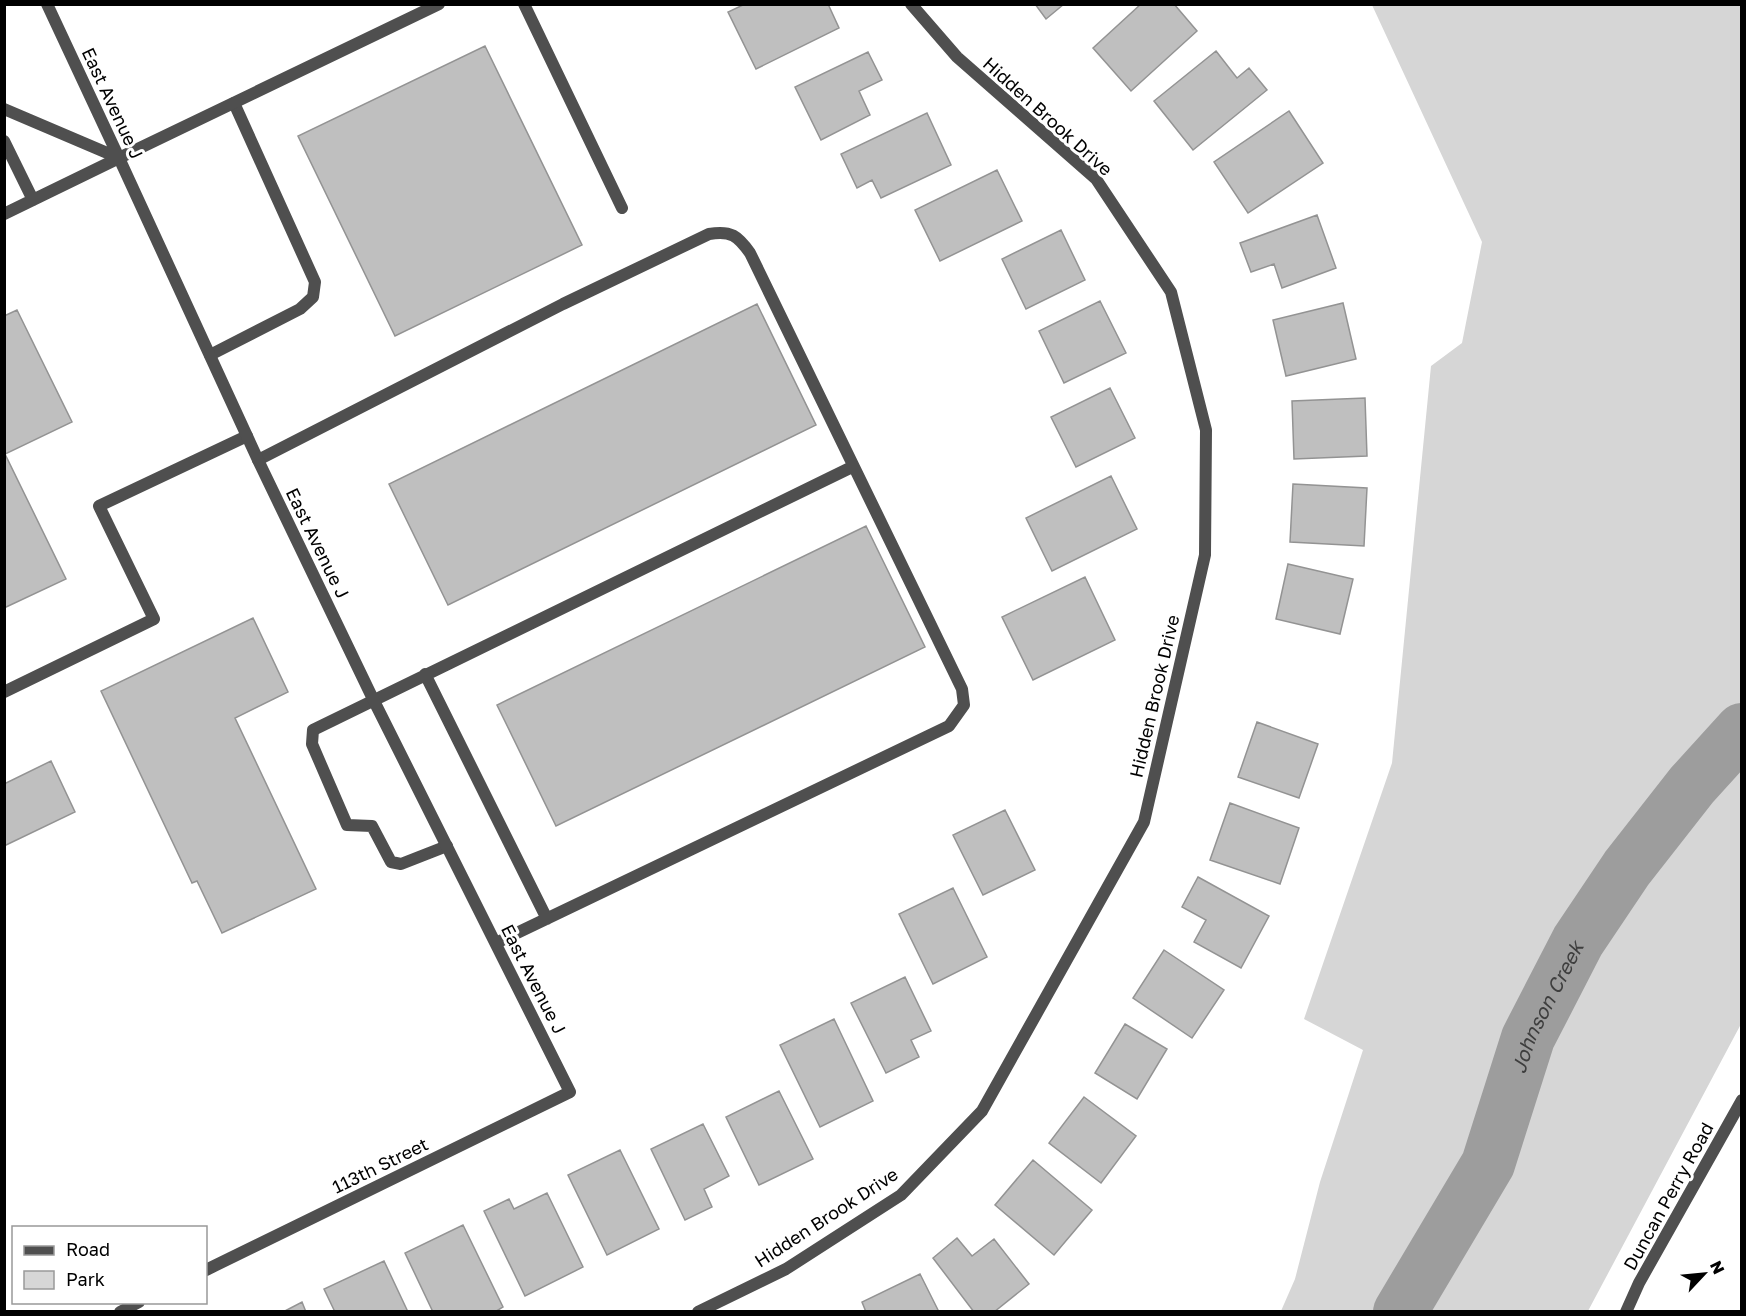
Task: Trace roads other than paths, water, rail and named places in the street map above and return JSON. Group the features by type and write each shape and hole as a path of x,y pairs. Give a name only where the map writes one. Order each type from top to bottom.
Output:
{"street":[{"name":"East Avenue J","path":"46,4 247,436 373,699 570,1092"},
{"path":"4,214 439,4"},
{"path":"524,4 622,208"},
{"name":"Hidden Brook Drive","path":"698,1311 786,1269 901,1195 982,1111 1144,822 1205,555 1206,430 1171,292 1096,179 957,57 911,4"},
{"path":"210,356 300,309 313,297 315,282 234,103"},
{"path":"4,109 119,158"},
{"path":"4,141 33,200"},
{"path":"258,459 563,304 709,234 732,233 740,238 750,253 852,467 962,689 964,705 949,726 496,943"},
{"path":"4,692 154,619 99,506 247,436"},
{"path":"447,846 401,864 391,862 372,826 347,825 312,744 313,730 852,467"},
{"path":"425,674 547,919"},
{"name":"113th Street","path":"207,1270 570,1092"},
{"name":"Duncan Perry Road","path":"1626,1311 1639,1283 1742,1100"},
{"path":"120,1311 135,1304"}],"waterway":[{"name":"Johnson Creek","path":"1400,1312 1488,1164 1528,1038 1578,941 1627,868 1692,785 1742,730"}]}
